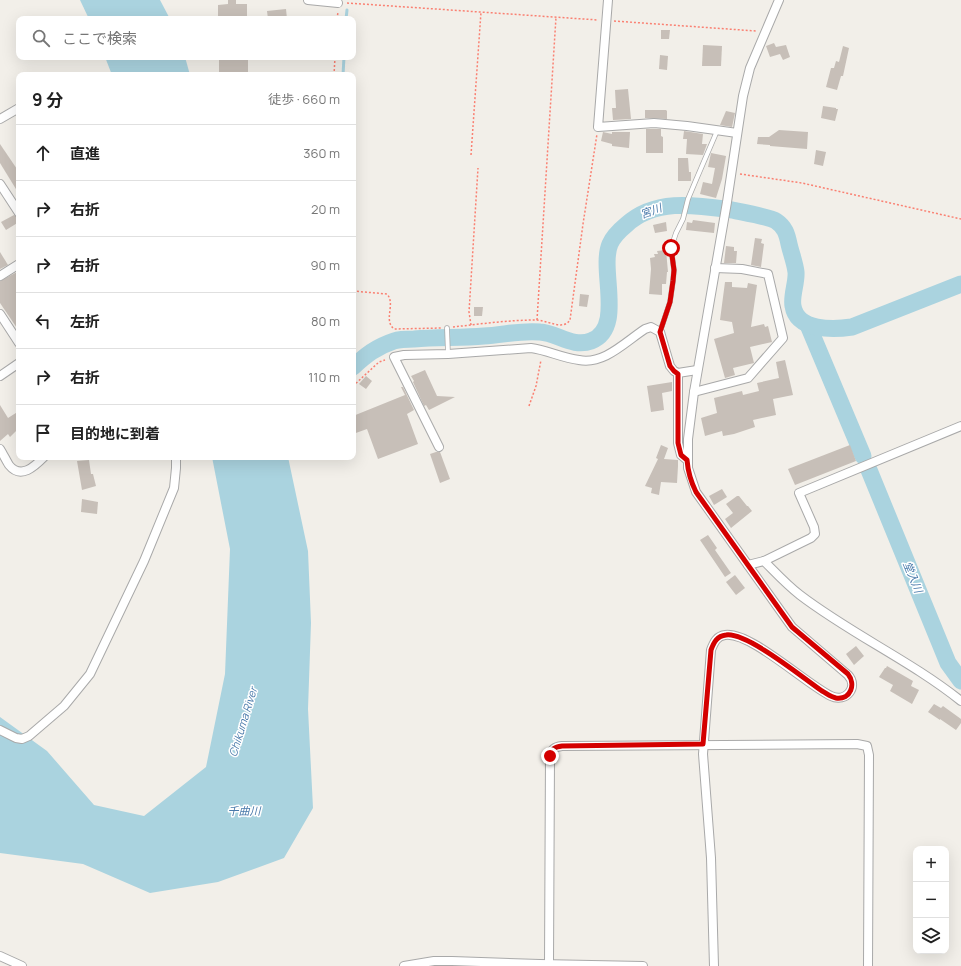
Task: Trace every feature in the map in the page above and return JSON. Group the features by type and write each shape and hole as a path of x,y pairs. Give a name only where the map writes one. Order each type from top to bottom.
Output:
{"street":[{"path":"308,0 338,2"},
{"path":"608,0 598,127 654,123 737,133"},
{"path":"714,966 711,866 703,767 703,744 711,650 715,640 725,635 732,635 757,646 822,691 836,698 844,697 851,692 852,688 852,682 848,674 792,627 696,492 690,476 687,460 688,439 697,370 727,202 743,96 750,68 779,0"},
{"path":"0,119 16,110"},
{"path":"0,184 16,207"},
{"path":"0,276 16,266"},
{"path":"694,392 748,378 783,338 768,274 715,268"},
{"path":"0,314 16,338"},
{"path":"439,446 394,357 530,348 589,361 608,355 645,329 651,328 660,332 670,366 678,374"},
{"path":"0,376 16,365"},
{"path":"678,374 697,370"},
{"path":"678,374 678,443 681,455 687,460"},
{"path":"748,565 764,561 812,538 815,534 814,528 799,494 961,426"},
{"path":"0,449 10,467 17,471 26,472 41,460"},
{"path":"0,730 16,738 22,739 29,736 64,706 90,674 144,561 174,488 176,460"},
{"path":"764,561 799,595 850,629 933,680 961,701"},
{"path":"549,964 550,756 555,747 703,744 857,744 867,746 869,755 868,966"},
{"path":"0,956 22,966"},
{"path":"404,966 434,961 643,966"}],"lane":[{"path":"660,332 670,302 673,281 674,270 671,248 686,212 688,199 717,131"},
{"path":"447,329 448,354"}],"path":[{"path":"338,2 556,16 766,32"},
{"path":"471,155 481,12"},
{"path":"537,320 556,16"},
{"path":"334,72 335,60"},
{"path":"356,291 387,294 390,299 389,322 394,329 447,329 471,325 537,320 562,326 568,323 570,320 598,127"},
{"path":"471,325 470,312 478,168"},
{"path":"731,172 802,183 961,219"},
{"path":"529,406 536,386 543,350"},
{"path":"356,383 379,362 394,357"}],"water":[{"path":"80,0 160,0 168,16 88,16"},
{"path":"106,60 186,60 189,72 111,72"},
{"name":"千曲川","path":"213,460 289,460 308,551 311,623 308,709 313,808 284,858 218,882 150,893 83,864 0,853 0,717 47,751 94,805 144,816 206,767 225,674 230,549"}],"building":[{"path":"228,0 236,0 236,4 247,4 247,16 218,16 218,5 228,4"},
{"path":"286,9 287,16 268,16 267,11"},
{"path":"661,30 670,30 669,39 661,39"},
{"path":"774,43 776,47 786,45 790,57 783,60 780,54 770,57 766,46"},
{"path":"703,45 722,46 721,66 702,66"},
{"path":"843,46 849,48 843,76 841,76 837,90 826,87 831,68 834,68 836,61 839,62"},
{"path":"660,55 668,56 667,70 659,69"},
{"path":"219,60 248,60 248,72 219,72"},
{"path":"628,89 631,119 613,120 612,108 616,108 615,90"},
{"path":"823,106 838,109 835,121 821,118"},
{"path":"645,110 666,110 667,119 645,118"},
{"path":"726,111 735,113 732,127 720,125"},
{"path":"646,129 661,129 661,136 663,137 663,153 646,153"},
{"path":"779,130 808,132 807,149 757,144 758,137 769,137"},
{"path":"684,131 703,134 702,144 707,144 703,155 686,154 687,139 683,139"},
{"path":"603,132 612,134 612,132 630,132 629,148 612,146 612,144 601,141"},
{"path":"0,144 16,168 16,189 0,163"},
{"path":"816,150 826,152 823,166 814,164"},
{"path":"711,153 726,156 722,179 716,198 700,194 703,182 712,184 715,168 708,167"},
{"path":"678,158 688,158 691,181 678,181"},
{"path":"14,215 16,216 16,224 6,230 1,222"},
{"path":"693,220 715,223 714,233 686,230 687,222 692,223"},
{"path":"666,222 667,231 655,233 653,225"},
{"path":"755,238 762,239 761,243 764,244 761,267 751,265"},
{"path":"726,246 734,247 734,251 737,251 736,263 724,263"},
{"path":"666,250 668,272 666,284 662,284 662,295 649,294 651,269 650,258 655,257 654,254 658,254 657,251"},
{"path":"0,252 8,265 0,269"},
{"path":"16,273 16,327 0,303 0,281"},
{"path":"725,282 732,282 732,287 747,288 748,283 757,285 751,327 764,324 765,327 768,326 772,342 750,347 754,363 733,368 735,375 725,378 714,339 734,333 732,322 720,320"},
{"path":"580,294 589,295 587,307 579,306"},
{"path":"474,307 483,307 482,316 474,316"},
{"path":"785,360 793,395 773,399 776,415 753,420 755,427 734,434 723,436 722,431 705,436 701,418 717,413 714,398 742,391 743,395 759,391 757,383 779,378 776,362"},
{"path":"425,370 437,396 455,397 429,410 426,405 424,406 411,376"},
{"path":"366,376 372,381 366,389 359,384"},
{"path":"672,382 672,391 662,393 664,410 651,412 647,386"},
{"path":"401,387 403,387 414,410 407,414 418,444 378,459 367,429 356,433 356,415 405,395"},
{"path":"0,405 8,418 16,413 16,431 10,437 8,434 0,441"},
{"path":"661,445 668,448 664,459 678,460 678,466 677,483 661,482 659,495 651,493 652,488 645,486 658,459 656,458"},
{"path":"850,445 856,461 795,485 788,469"},
{"path":"440,452 450,479 440,483 430,454"},
{"path":"89,460 91,474 93,474 96,486 82,490 77,461"},
{"path":"722,489 727,497 714,505 709,496"},
{"path":"739,496 752,511 731,528 725,519 733,513 726,504"},
{"path":"82,499 98,502 97,514 81,512"},
{"path":"708,535 717,548 715,550 731,573 725,577 700,540"},
{"path":"735,575 745,588 736,595 726,582"},
{"path":"856,646 864,656 854,665 846,654"},
{"path":"887,666 913,681 911,686 919,690 912,704 890,691 893,685 879,677"},
{"path":"934,704 941,708 943,706 961,719 961,723 956,730 928,712"}],"waterway":[{"path":"346,16 347,10"},
{"path":"343,72 344,60"},
{"name":"宮川","path":"356,364 377,349 388,343 401,339 475,337 519,332 533,332 546,333 578,343 591,341 601,334 607,324 609,311 607,255 611,241 621,229 637,216 663,207 690,205 704,206 755,215 768,218 779,223 784,228 795,269 796,276 793,293 793,306 796,314 801,320 817,327 852,327 961,284"},
{"name":"堂入川","path":"808,325 863,456"},
{"name":"堂入川","path":"869,470 948,663 961,681"}],"route":[{"path":"550,756 555,747 562,746 703,744 711,650 715,640 725,635 738,637 757,646 822,691 836,698 844,697 851,692 853,684 848,674 792,627 776,607 696,492 692,483 687,460 684,459 679,451 678,374 670,366 663,337 660,332 670,302 673,281 674,270 671,248"}],"water label":[{"name":"Chikuma River","path":"243,722"}]}
